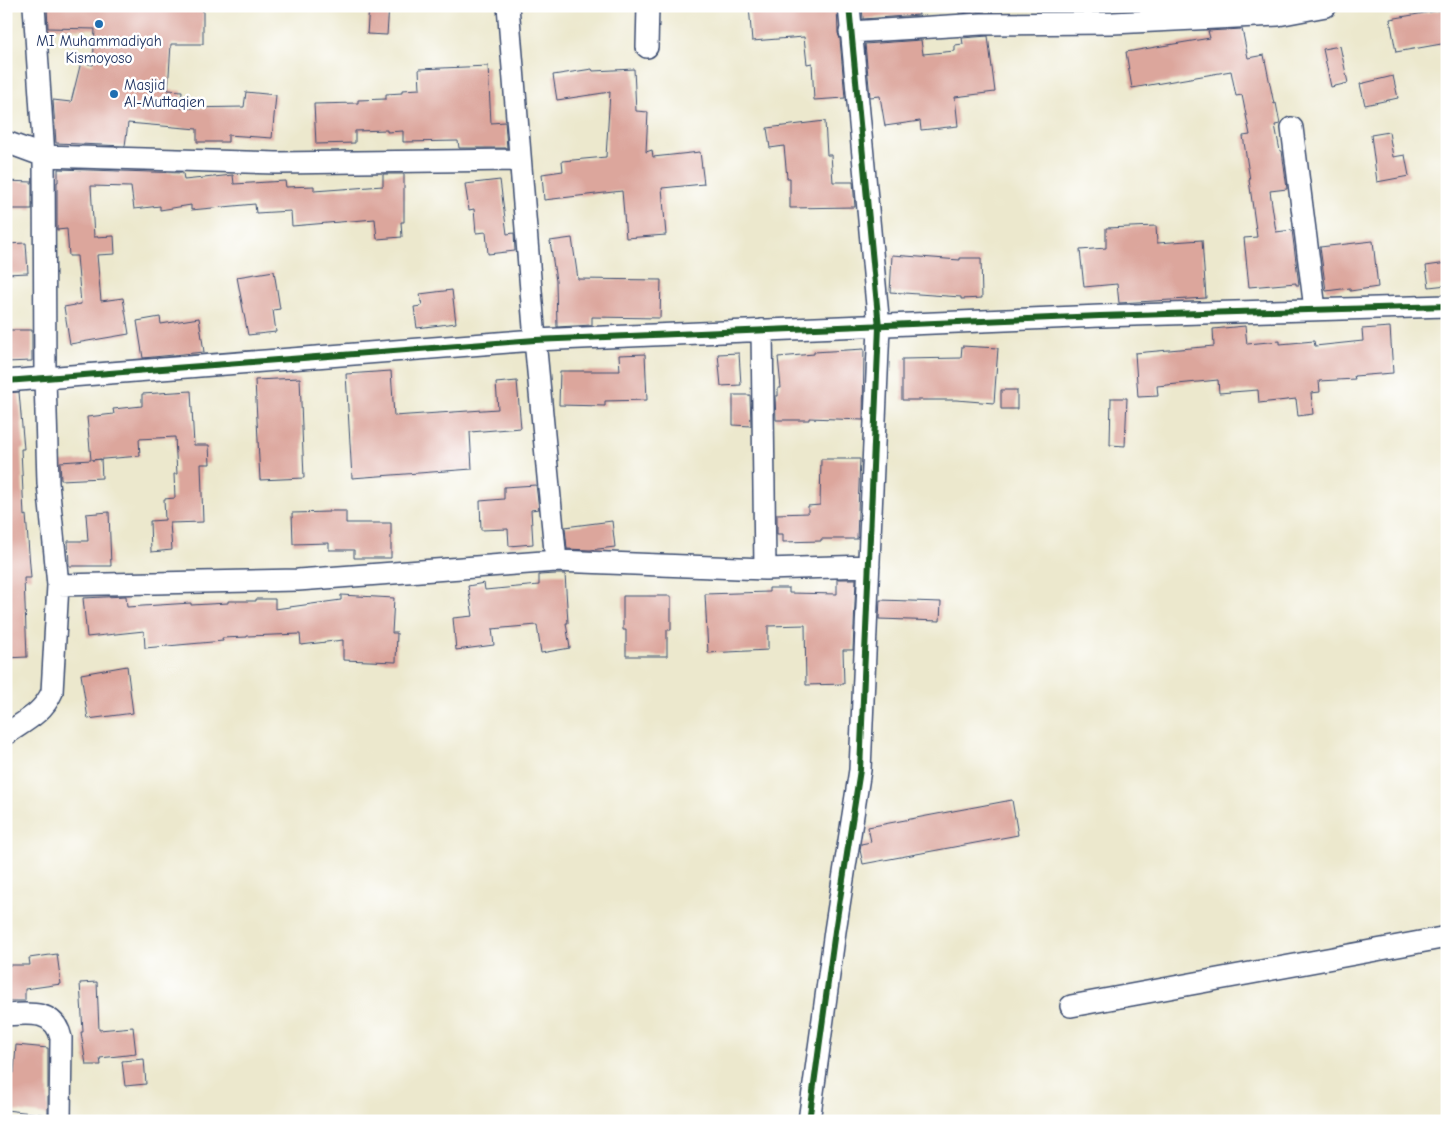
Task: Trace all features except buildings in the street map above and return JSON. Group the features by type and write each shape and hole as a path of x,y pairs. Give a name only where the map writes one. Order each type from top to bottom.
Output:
{"street":[{"path":"6,734 41,710 52,692 58,584 48,483 45,378 44,156 34,6"},
{"path":"508,6 556,561"},
{"path":"647,47 648,6"},
{"path":"809,1121 828,977 860,770 879,327 849,6"},
{"path":"850,32 1112,15 1278,15 1326,6"},
{"path":"1292,128 1315,309"},
{"path":"6,142 44,156 277,163 520,160"},
{"path":"6,381 536,340 1091,317 1447,306"},
{"path":"762,330 765,569"},
{"path":"58,584 298,580 556,561 765,569 868,566"},
{"path":"1071,1006 1447,937"},
{"path":"6,1015 24,1013 40,1015 52,1020 59,1028 61,1038 60,1121"}],"cycle path":[{"path":"809,1121 835,931 860,770 879,327 849,6"},
{"path":"6,381 535,340 1100,316 1447,306"}],"place":[{"name":"MI Muhammadiyah Kismoyoso","path":"99,24"},
{"name":"Masjid Al-Muttaqien","path":"114,94"}]}
